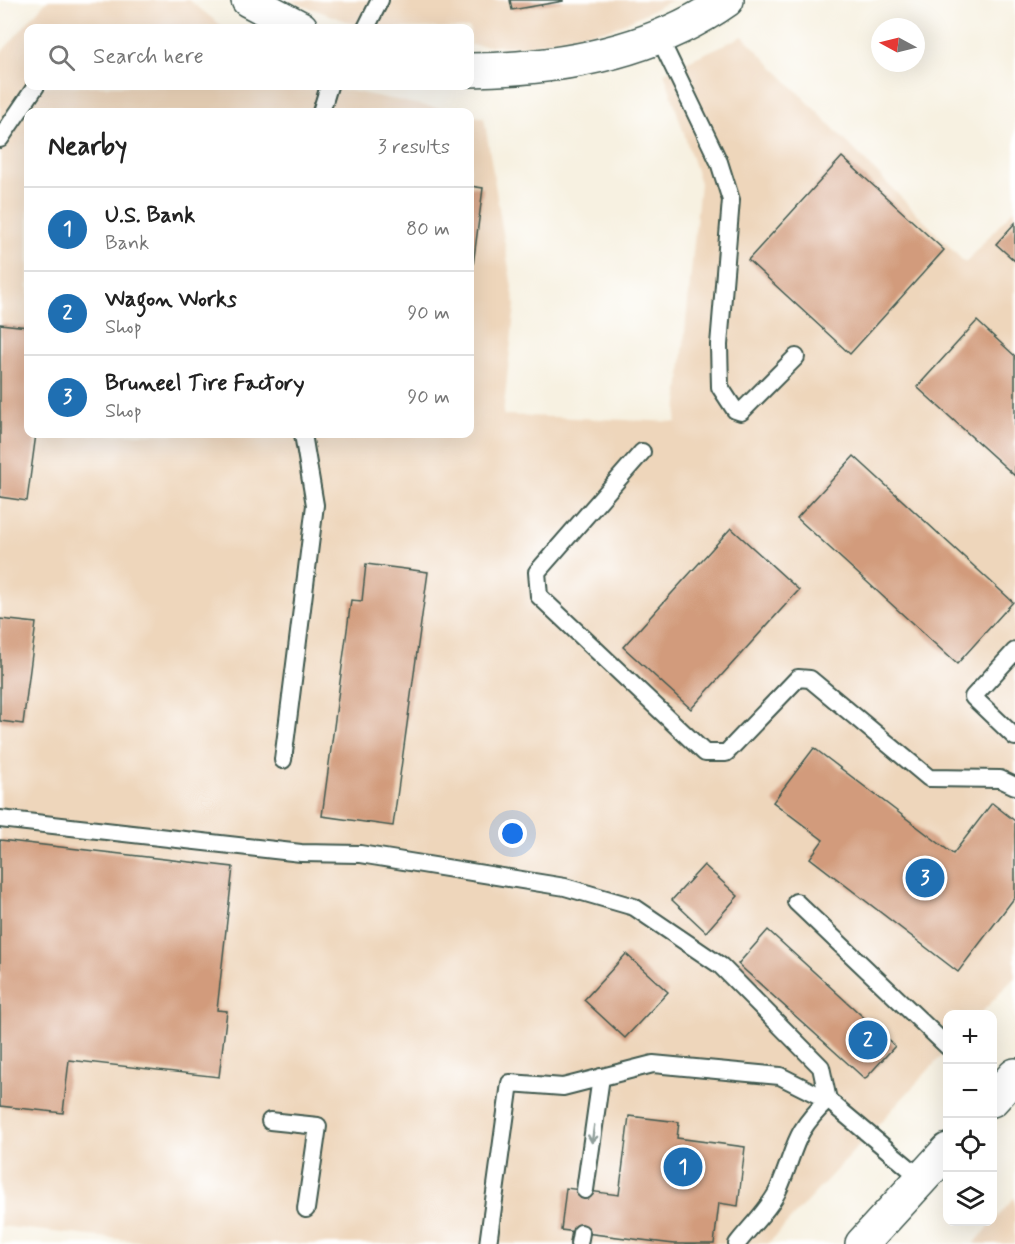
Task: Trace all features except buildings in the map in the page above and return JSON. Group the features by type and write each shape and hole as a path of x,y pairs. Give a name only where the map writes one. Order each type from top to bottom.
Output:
{"street":[{"path":"248,0 291,24"},
{"path":"474,70 520,70 574,63 624,49 658,35 725,1"},
{"path":"862,1244 943,1156"}],"lane":[{"path":"368,24 380,0"},
{"path":"658,35 719,162 731,200 719,345 720,387 735,410 741,412 795,357"},
{"path":"0,139 33,90"},
{"path":"322,108 328,90"},
{"path":"283,760 315,504 304,438"},
{"path":"642,452 537,572 539,596 705,753 726,753 798,678 810,679 929,778 1000,779 1015,786"},
{"path":"1015,651 973,697 1015,737"},
{"path":"0,819 301,853 360,854 565,887 634,907 721,966 821,1067 828,1100"},
{"path":"796,902 943,1042"},
{"path":"488,1244 510,1083 562,1087 653,1064 780,1076 828,1100 922,1179"},
{"path":"585,1190 600,1077"},
{"path":"737,1244 779,1190 792,1147 806,1120 828,1100"},
{"path":"270,1121 318,1126 306,1209"}],"shaded area":[{"path":"47,0 189,0 219,24 26,24"},
{"path":"288,0 673,0 614,28 520,47 474,45 474,24 354,24"},
{"path":"24,26 24,90 346,90 436,108 24,108 24,438 474,438 474,116 484,118 515,305 503,415 676,422 700,183 664,72 743,36 965,263 1015,208 1015,977 984,1010 943,1010 943,1054 768,1244 163,1244 0,1226 0,54"},
{"path":"1015,1197 1015,1244 974,1244 990,1226 997,1226 997,1218"}],"place":[{"name":"Bruneel Tire Factory","path":"925,878"},
{"name":"Wagon Works","path":"868,1040"},
{"name":"U.S. Bank","path":"683,1167"}]}
